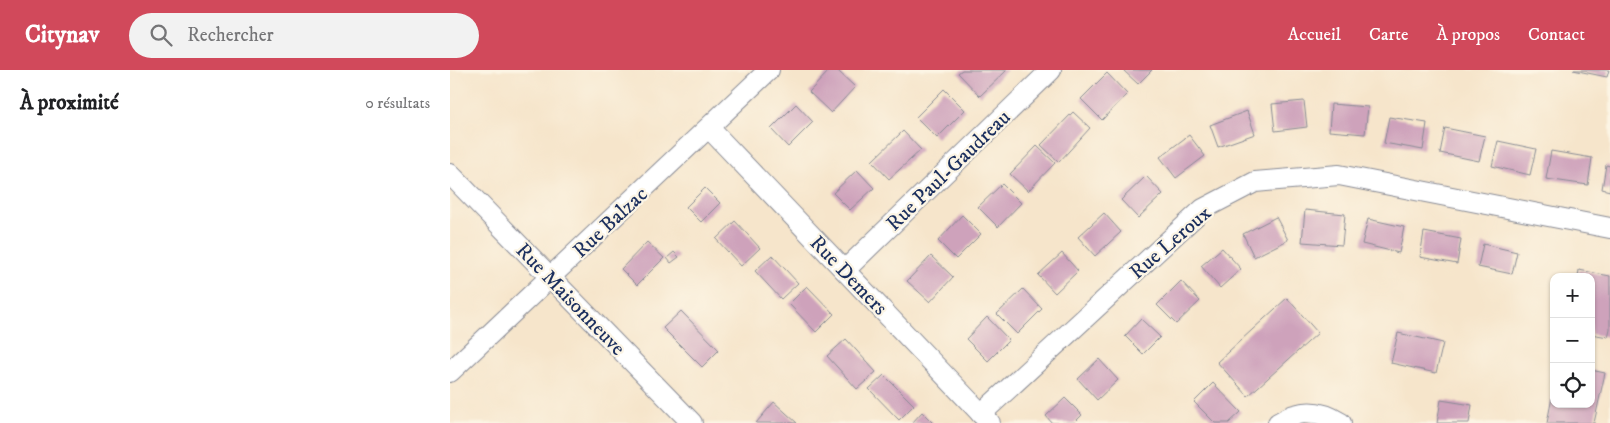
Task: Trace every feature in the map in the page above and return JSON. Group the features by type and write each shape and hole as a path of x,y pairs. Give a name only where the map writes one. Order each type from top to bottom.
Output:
{"street":[{"name":"Rue Balzac","path":"450,372 769,70"},
{"name":"Rue Paul-Gaudreau","path":"844,270 1051,70"},
{"name":"Rue Demers","path":"709,128 985,418"},
{"name":"Rue Maisonneuve","path":"450,174 688,422"},
{"name":"Rue Leroux","path":"985,418 1203,209 1255,182 1339,175 1610,228"},
{"path":"1278,423 1288,417 1304,412 1321,413 1341,423"}],"building":[{"path":"830,70 837,70 855,87 831,113 809,92"},
{"path":"962,70 1007,70 980,96 958,73"},
{"path":"1123,70 1152,70 1138,84"},
{"path":"1573,70 1609,70 1607,77"},
{"path":"1107,73 1127,94 1102,120 1081,99"},
{"path":"944,89 965,110 937,138 916,117"},
{"path":"1304,101 1307,127 1275,131 1272,104"},
{"path":"796,104 813,122 788,147 771,129"},
{"path":"1331,104 1368,107 1365,134 1329,131"},
{"path":"1247,111 1255,134 1218,147 1210,125"},
{"path":"1073,112 1090,128 1059,162 1041,145"},
{"path":"1389,117 1427,123 1423,150 1384,143"},
{"path":"1445,128 1485,136 1479,161 1440,153"},
{"path":"903,131 921,150 889,179 872,161"},
{"path":"1189,135 1205,156 1176,178 1160,157"},
{"path":"1498,141 1536,149 1530,175 1492,166"},
{"path":"1037,146 1055,163 1028,191 1010,174"},
{"path":"1551,151 1592,158 1588,185 1546,179"},
{"path":"1606,165 1610,166 1610,191 1602,189"},
{"path":"857,170 874,188 850,210 833,193"},
{"path":"1146,176 1163,194 1138,218 1121,200"},
{"path":"1002,184 1021,203 998,227 978,207"},
{"path":"705,188 720,203 701,222 686,207"},
{"path":"1305,210 1345,214 1342,245 1302,242"},
{"path":"1104,213 1121,232 1095,256 1078,237"},
{"path":"962,215 981,234 956,259 938,241"},
{"path":"1276,217 1288,240 1254,257 1243,234"},
{"path":"1368,219 1404,227 1399,253 1362,244"},
{"path":"735,221 760,248 741,266 716,239"},
{"path":"1424,232 1461,239 1457,264 1420,257"},
{"path":"647,242 664,258 637,285 621,269"},
{"path":"1483,244 1517,252 1512,274 1478,267"},
{"path":"1222,248 1241,269 1220,288 1201,266"},
{"path":"674,252 679,257 671,263 667,258"},
{"path":"1062,253 1078,271 1055,293 1038,275"},
{"path":"772,255 798,283 781,299 755,271"},
{"path":"931,256 953,277 930,302 907,281"},
{"path":"1579,270 1594,273 1579,273"},
{"path":"1595,273 1610,276 1610,329 1608,337 1595,335"},
{"path":"1181,281 1200,301 1176,324 1157,305"},
{"path":"807,286 834,314 816,332 789,304"},
{"path":"1023,289 1042,309 1017,334 997,314"},
{"path":"1287,298 1318,333 1248,396 1217,362"},
{"path":"681,311 719,350 702,367 663,328"},
{"path":"987,317 1009,340 988,361 966,339"},
{"path":"1141,319 1160,337 1143,354 1125,336"},
{"path":"1398,333 1443,343 1436,373 1391,363"},
{"path":"846,339 876,372 857,389 827,356"},
{"path":"1099,359 1118,380 1097,400 1078,379"},
{"path":"1595,371 1605,373 1594,423 1547,423 1550,408 1595,408"},
{"path":"884,375 914,405 899,420 869,389"},
{"path":"1213,383 1241,412 1229,423 1215,423 1194,402"},
{"path":"1065,398 1082,415 1074,423 1052,423 1046,416"},
{"path":"1441,400 1472,405 1469,423 1437,423"},
{"path":"774,402 797,423 756,423"},
{"path":"922,412 933,423 912,423"}]}
